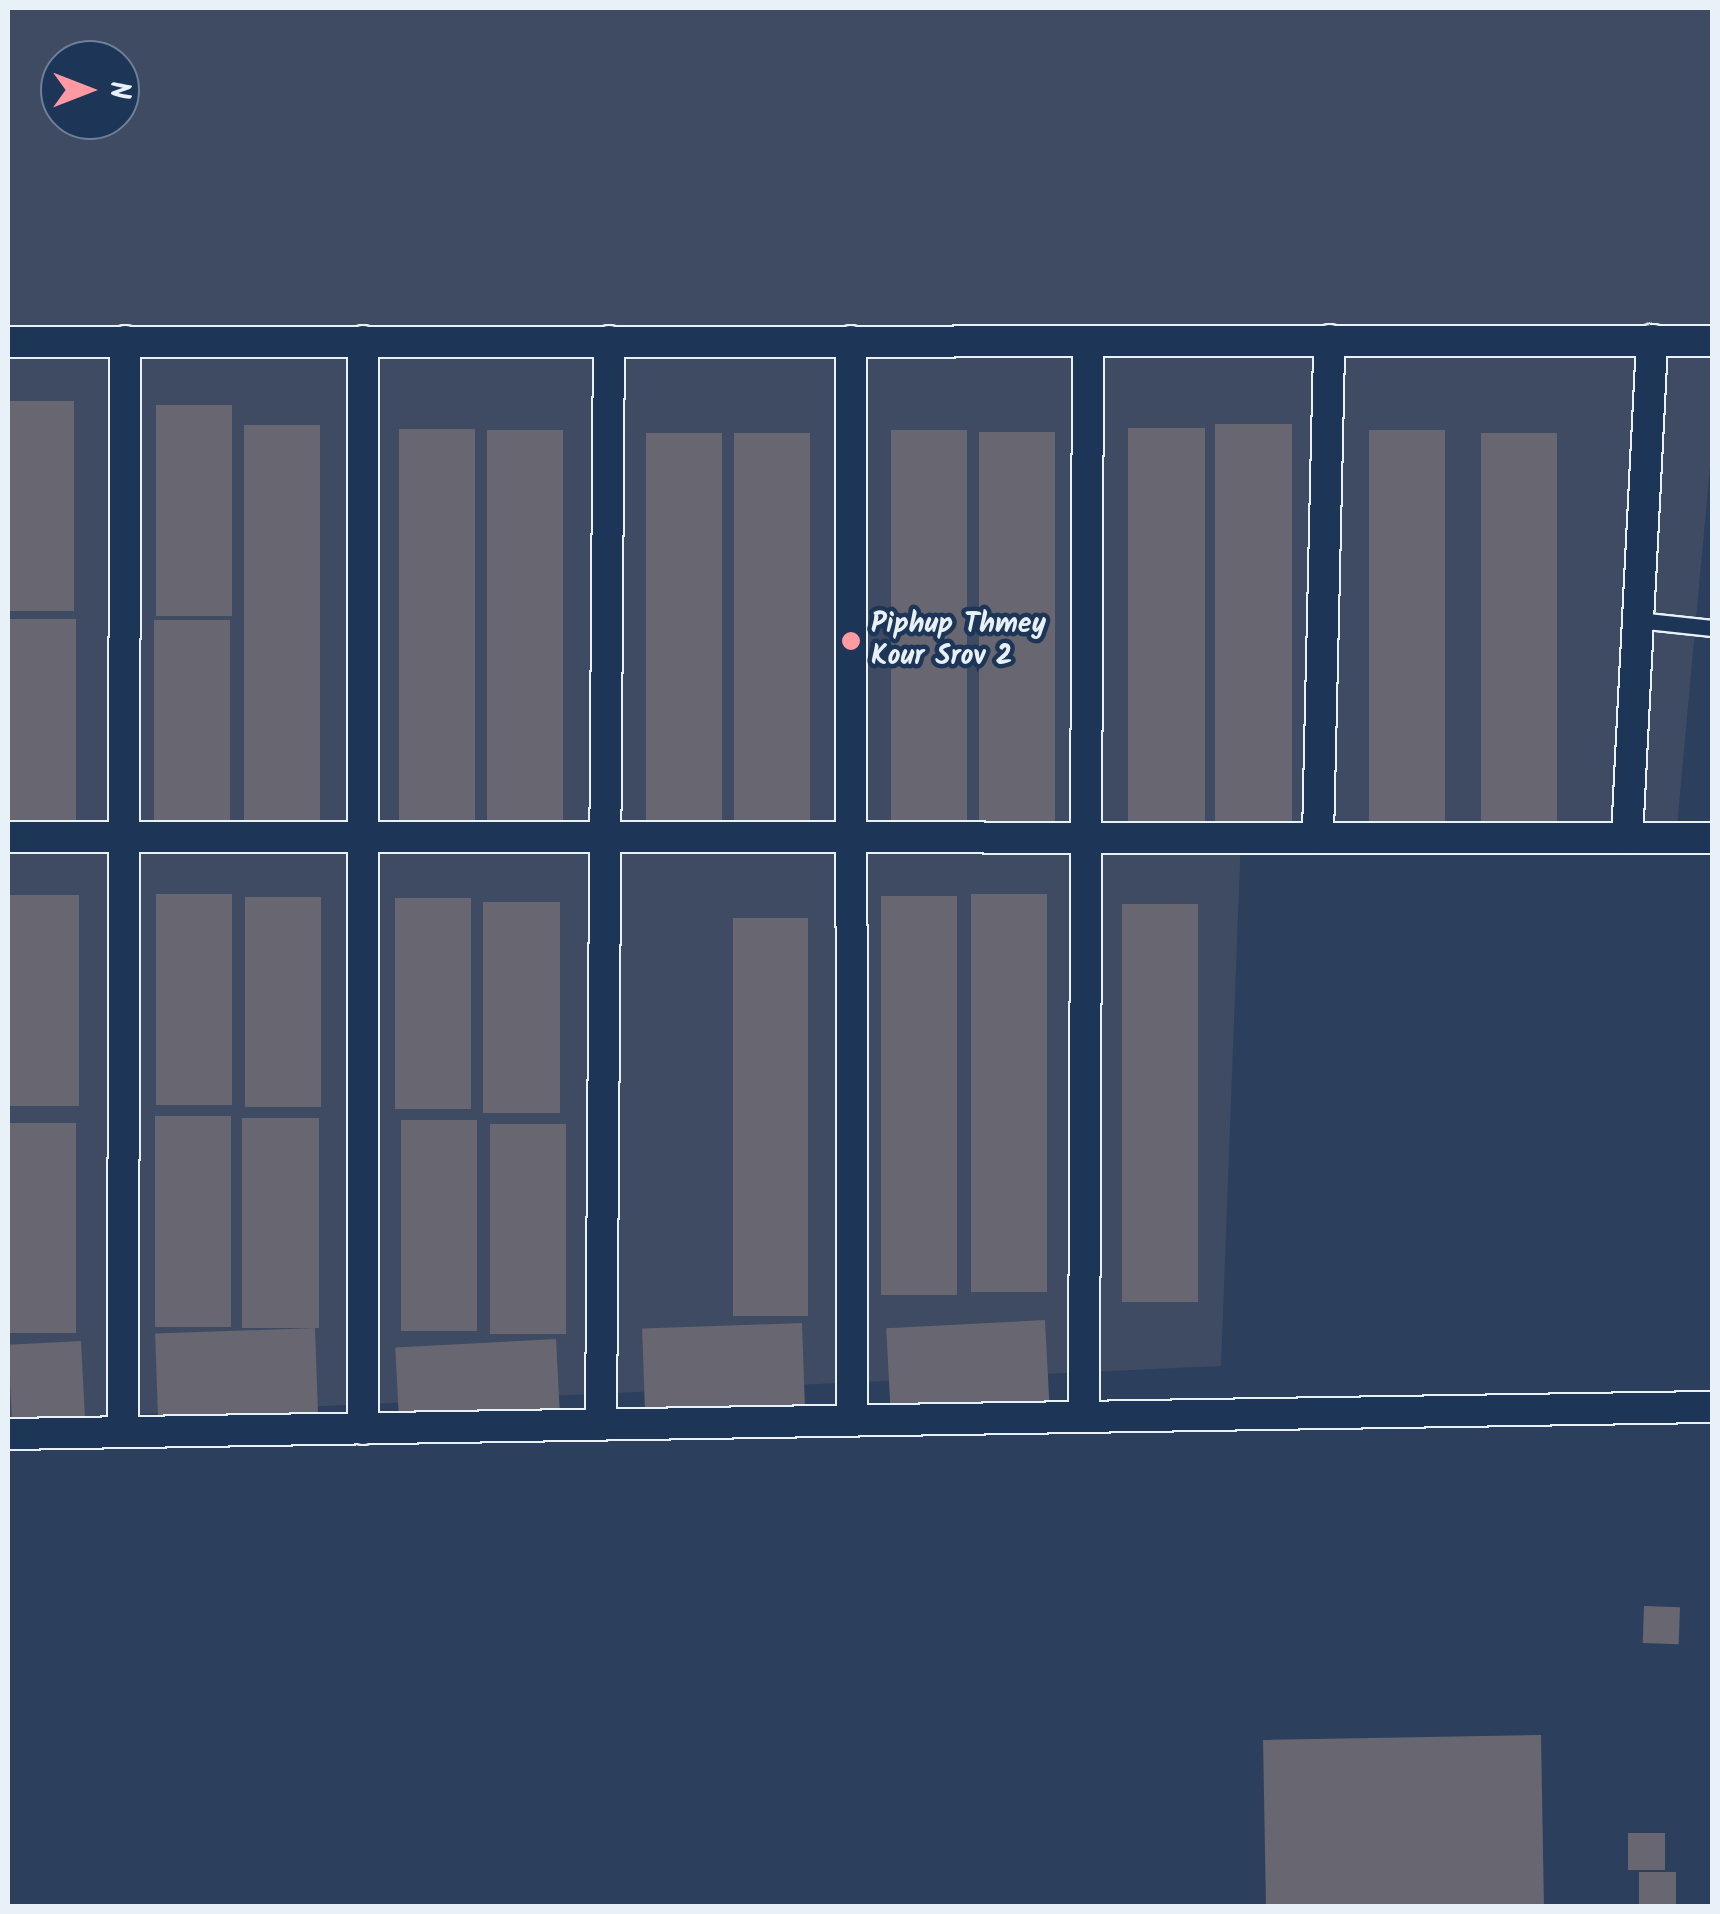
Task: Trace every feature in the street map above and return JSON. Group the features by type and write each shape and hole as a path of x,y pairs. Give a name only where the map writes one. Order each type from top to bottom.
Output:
{"street":[{"path":"1318,837 1329,340"},
{"path":"1627,837 1652,340"},
{"path":"8,342 1712,340"},
{"path":"122,1432 125,341"},
{"path":"363,1429 364,341"},
{"path":"601,1425 608,341"},
{"path":"850,341 852,1420"},
{"path":"1084,1417 1088,341"},
{"path":"8,837 1712,838"},
{"path":"8,1434 1712,1407"}],"lane":[{"path":"1638,620 1712,628"}],"shaded area":[{"name":"Piphup Thmey Kour Srov 2","path":"8,8 1712,8 1712,445 1676,838 1241,837 1221,1366 8,1420"}],"building":[{"path":"8,401 74,401 74,611 8,611"},
{"path":"156,405 232,405 232,616 156,616"},
{"path":"1215,424 1292,424 1292,822 1215,822"},
{"path":"244,425 320,425 320,824 244,824"},
{"path":"1128,428 1205,428 1205,826 1128,826"},
{"path":"399,429 475,429 475,827 399,827"},
{"path":"487,430 563,430 563,829 487,829"},
{"path":"891,430 967,430 967,829 891,829"},
{"path":"1369,430 1445,430 1445,829 1369,829"},
{"path":"979,432 1055,432 1055,830 979,830"},
{"path":"646,433 722,433 722,831 646,831"},
{"path":"734,433 810,433 810,831 734,831"},
{"path":"1481,433 1557,433 1557,831 1481,831"},
{"path":"8,619 76,619 76,830 8,830"},
{"path":"154,620 230,620 230,831 154,831"},
{"path":"156,894 232,894 232,1105 156,1105"},
{"path":"971,894 1047,894 1047,1292 971,1292"},
{"path":"8,895 79,895 79,1106 8,1106"},
{"path":"881,896 957,896 957,1295 881,1295"},
{"path":"245,897 321,897 321,1107 245,1107"},
{"path":"395,898 471,898 471,1109 395,1109"},
{"path":"483,902 560,902 560,1113 483,1113"},
{"path":"1122,904 1198,904 1198,1302 1122,1302"},
{"path":"733,918 808,918 808,1316 733,1316"},
{"path":"155,1116 231,1116 231,1327 155,1327"},
{"path":"242,1118 319,1118 319,1328 242,1328"},
{"path":"401,1120 477,1120 477,1331 401,1331"},
{"path":"8,1123 76,1123 76,1333 8,1333"},
{"path":"490,1124 566,1124 566,1334 490,1334"},
{"path":"1045,1320 1050,1406 891,1414 886,1328"},
{"path":"802,1323 805,1409 645,1415 642,1329"},
{"path":"315,1328 318,1414 158,1420 155,1334"},
{"path":"556,1339 560,1416 399,1424 395,1347"},
{"path":"81,1341 85,1426 13,1430 8,1345"},
{"path":"1644,1606 1680,1607 1679,1644 1643,1643"},
{"path":"1541,1735 1544,1906 1266,1906 1263,1740"},
{"path":"1628,1833 1665,1833 1665,1870 1628,1870"},
{"path":"1639,1872 1676,1872 1676,1906 1639,1906"}],"place":[{"name":"Piphup Thmey Kour Srov 2","path":"851,641"}]}
